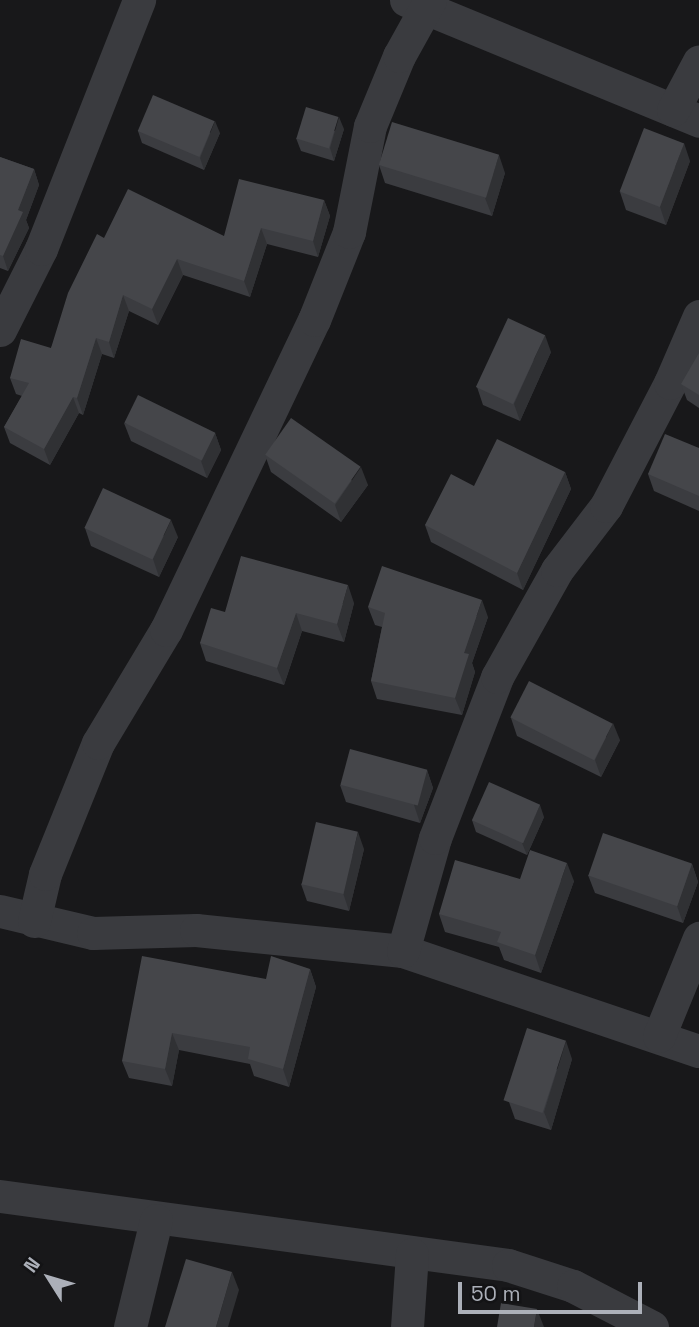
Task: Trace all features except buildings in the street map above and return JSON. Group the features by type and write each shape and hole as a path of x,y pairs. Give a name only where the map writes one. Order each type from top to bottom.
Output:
{"street":[{"path":"0,330 41,249 139,0"},
{"path":"34,921 45,874 98,743 166,630 314,320 349,232 370,126 420,3 686,115 699,61"},
{"path":"403,951 435,838 497,677 557,570 606,506 670,383 699,316"},
{"path":"0,911 93,933 195,930 403,951 699,1051"},
{"path":"659,1036 699,938"},
{"path":"0,1196 156,1220 508,1265 573,1286 652,1327"},
{"path":"130,1327 156,1220"},
{"path":"407,1327 412,1254"}]}
